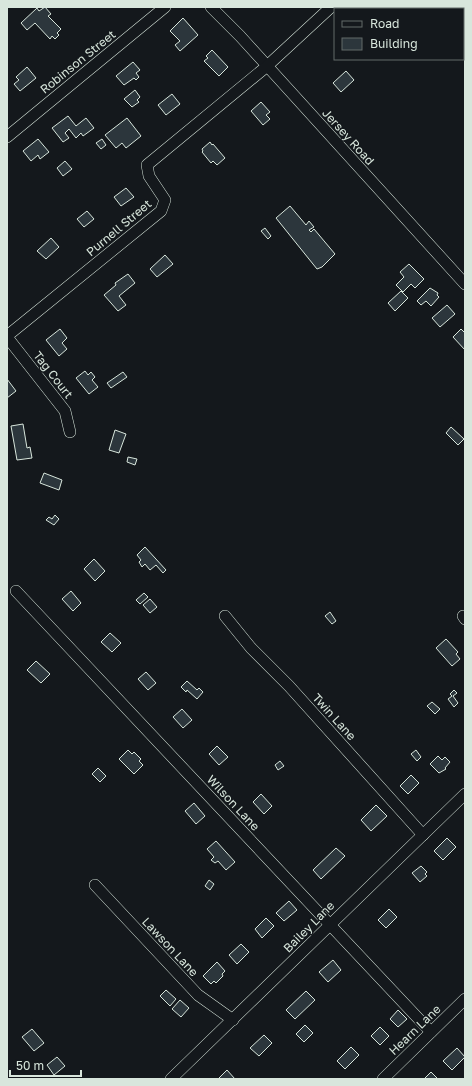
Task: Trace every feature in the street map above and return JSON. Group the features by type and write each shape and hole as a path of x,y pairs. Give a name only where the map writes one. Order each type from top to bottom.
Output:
{"street":[{"name":"Robinson Street","path":"7,137 165,7"},
{"name":"Jersey Road","path":"211,7 465,284"},
{"path":"266,67 331,7"},
{"name":"Purnell Street","path":"7,336 161,212 165,200 149,176 147,166 266,67"},
{"name":"Tag Court","path":"7,336 65,411 70,432"},
{"name":"Wilson Lane","path":"16,592 431,1032"},
{"name":"Twin Lane","path":"225,616 251,648 289,686 423,835"},
{"name":"Bailey Lane","path":"172,1079 465,794"},
{"name":"Lawson Lane","path":"95,885 198,995 233,1020"},
{"name":"Hearn Lane","path":"383,1079 465,999"}],"building":[{"path":"45,7 51,14 48,16 61,29 57,33 59,35 55,39 52,36 50,39 35,23 27,30 21,23 37,8 39,11"},
{"path":"183,18 198,35 180,51 175,45 180,41 170,31"},
{"path":"212,50 228,67 219,76 204,61 208,58 206,56"},
{"path":"133,62 140,70 136,73 139,77 136,80 134,78 124,85 116,76"},
{"path":"27,67 36,78 20,91 14,84 19,80 16,77"},
{"path":"346,71 354,80 341,92 333,83"},
{"path":"135,90 140,97 137,100 139,102 132,107 124,99"},
{"path":"172,94 180,104 166,115 158,105"},
{"path":"261,102 270,112 266,115 270,119 263,125 251,111"},
{"path":"68,116 76,126 86,118 94,128 83,136 81,133 76,138 69,129 65,133 69,138 63,142 52,128"},
{"path":"127,118 141,136 126,148 122,143 116,148 105,135"},
{"path":"38,139 49,152 40,159 38,155 31,161 23,151"},
{"path":"102,139 106,145 101,149 96,143"},
{"path":"210,142 225,158 217,165 213,161 211,163 202,152 202,149"},
{"path":"65,161 72,169 63,176 57,168"},
{"path":"126,188 134,197 121,206 114,197"},
{"path":"290,206 306,225 309,221 314,227 309,230 311,232 314,229 335,254 322,267 317,269 276,218"},
{"path":"87,211 94,219 84,227 77,219"},
{"path":"265,228 271,236 268,239 261,231"},
{"path":"51,238 59,247 46,259 37,251"},
{"path":"165,255 173,264 157,277 150,269"},
{"path":"409,264 424,279 415,288 411,284 403,292 396,285 404,277 400,272"},
{"path":"128,274 135,283 119,296 126,305 118,311 104,295 116,285 115,283"},
{"path":"430,288 438,293 437,295 439,297 431,306 426,301 421,305 417,301"},
{"path":"401,291 408,298 395,311 388,303"},
{"path":"447,305 455,314 440,327 432,318"},
{"path":"60,329 67,338 62,343 67,349 59,356 46,340"},
{"path":"461,329 465,333 465,350 453,337"},
{"path":"85,371 88,375 91,372 95,377 92,380 98,387 89,394 76,378"},
{"path":"123,372 127,377 111,388 107,383"},
{"path":"7,379 16,391 7,398"},
{"path":"23,424 27,448 30,447 32,458 17,460 11,426"},
{"path":"451,427 464,439 458,445 446,433"},
{"path":"115,430 126,434 119,453 109,450"},
{"path":"128,457 137,459 135,465 127,462"},
{"path":"44,473 62,480 59,490 40,483"},
{"path":"55,515 59,519 54,525 46,520 49,517 52,519"},
{"path":"145,547 166,570 163,573 156,565 150,570 145,564 142,567 139,562 141,560 137,555"},
{"path":"94,559 105,571 95,581 84,569"},
{"path":"71,591 81,603 73,611 62,599"},
{"path":"144,593 148,597 140,604 136,600"},
{"path":"150,599 157,607 150,613 143,605"},
{"path":"330,612 336,621 332,624 325,616"},
{"path":"110,633 121,643 112,652 101,642"},
{"path":"446,639 458,652 456,654 460,659 452,666 436,648"},
{"path":"36,661 50,674 41,683 27,670"},
{"path":"146,672 156,683 148,690 138,679"},
{"path":"187,681 197,690 199,688 203,692 197,699 181,687"},
{"path":"454,690 457,693 453,696 458,703 454,707 448,699 452,696 450,694"},
{"path":"432,702 440,709 435,714 427,706"},
{"path":"182,709 192,720 183,728 173,717"},
{"path":"217,746 228,757 219,765 209,754"},
{"path":"128,750 132,754 134,752 141,759 139,761 143,765 134,774 119,759"},
{"path":"416,750 421,757 417,761 411,754"},
{"path":"438,756 442,760 445,757 450,762 445,768 446,769 439,773 430,764"},
{"path":"280,761 284,766 278,770 275,765"},
{"path":"98,768 106,776 100,782 92,774"},
{"path":"411,775 419,783 408,794 400,786"},
{"path":"261,794 272,806 264,814 253,802"},
{"path":"194,803 205,816 196,824 185,811"},
{"path":"376,805 387,816 371,831 361,820"},
{"path":"447,838 456,847 443,860 434,851"},
{"path":"216,841 235,862 226,870 218,861 215,863 211,860 214,857 207,849"},
{"path":"336,848 345,856 321,879 313,870"},
{"path":"421,866 427,872 425,874 427,876 420,882 412,873"},
{"path":"209,880 214,884 210,890 205,886"},
{"path":"289,901 297,910 284,921 276,913"},
{"path":"389,909 397,917 386,928 378,920"},
{"path":"266,918 274,926 262,938 255,929"},
{"path":"241,944 249,952 237,964 229,955"},
{"path":"333,960 341,970 328,982 319,972"},
{"path":"217,962 225,971 222,974 223,976 216,983 214,981 211,984 203,976"},
{"path":"166,990 176,999 170,1006 160,996"},
{"path":"306,991 315,1000 295,1019 286,1010"},
{"path":"180,1000 189,1008 181,1017 172,1009"},
{"path":"398,1010 407,1019 398,1027 390,1019"},
{"path":"305,1025 313,1033 304,1042 296,1034"},
{"path":"380,1027 389,1036 380,1045 371,1036"},
{"path":"32,1029 44,1043 34,1051 22,1037"},
{"path":"264,1035 272,1043 259,1056 250,1048"},
{"path":"351,1047 359,1055 345,1069 337,1061"},
{"path":"457,1048 465,1057 452,1070 443,1061"},
{"path":"57,1057 65,1066 54,1075 47,1065"},
{"path":"227,1070 235,1079 218,1079"},
{"path":"431,1072 438,1079 424,1079"}]}
